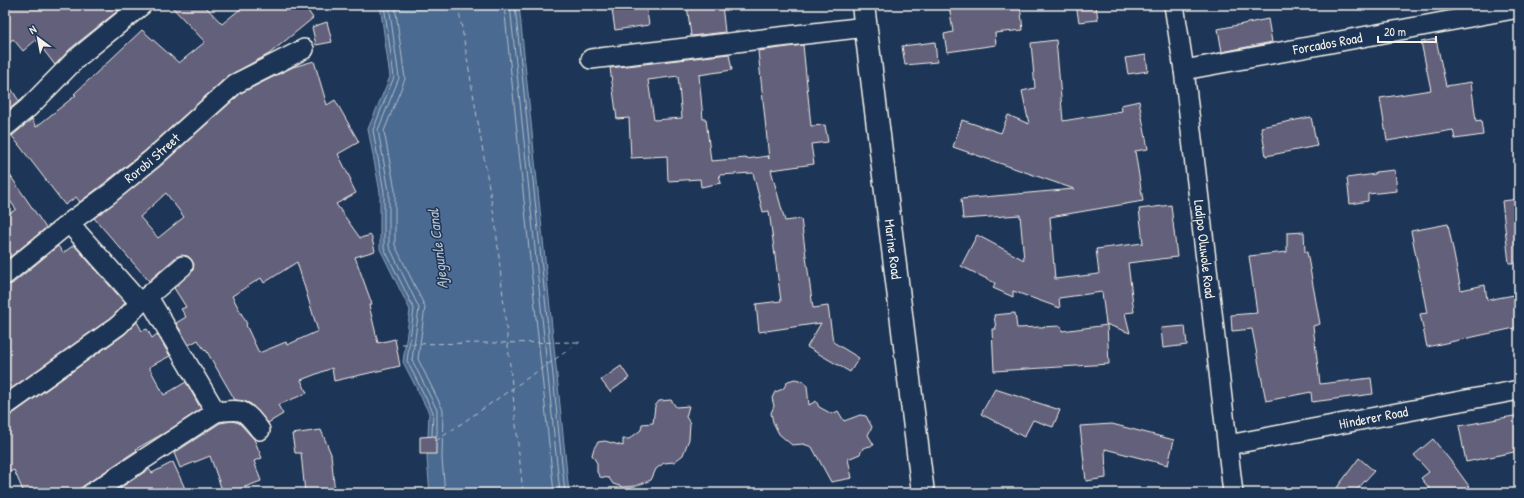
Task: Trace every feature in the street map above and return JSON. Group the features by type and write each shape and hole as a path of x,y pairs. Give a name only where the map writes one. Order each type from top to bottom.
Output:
{"street":[{"path":"5,127 28,108 78,58 142,5"},
{"name":"Marine Road","path":"863,5 923,493"},
{"name":"Ladipo Oluwole Road","path":"1174,5 1184,70 1234,493"},
{"name":"Forcados Road","path":"1184,70 1519,8"},
{"path":"591,59 866,27"},
{"name":"Rorobi Street","path":"5,275 152,159 235,84 304,49"},
{"path":"69,223 144,300 216,412"},
{"path":"5,406 119,326 144,300 183,266"},
{"name":"Hinderer Road","path":"1228,445 1519,390"},
{"path":"92,493 216,412 237,410 248,414 260,430"}],"water":[{"name":"Ajegunle Canal","path":"380,5 519,5 569,493 430,493 427,459 429,413 403,362 410,310 380,249 380,192 368,129 390,77"}],"building":[{"path":"5,5 125,5 70,49 55,65 36,40 23,51 13,39 5,46"},
{"path":"170,5 204,5 222,24 245,5 304,5 313,18 269,54 228,76 145,151 80,202 76,197 65,205 12,136 32,119 36,127 76,95 74,94 142,30 179,63 205,42"},
{"path":"646,5 649,25 615,30 612,10"},
{"path":"687,5 722,5 725,32 691,36"},
{"path":"949,5 1020,5 1023,30 995,33 996,45 947,52 944,34 953,32"},
{"path":"1076,5 1096,5 1098,20 1079,22"},
{"path":"1268,19 1272,42 1222,52 1218,29"},
{"path":"327,22 332,42 316,45 312,27"},
{"path":"1436,39 1446,86 1471,82 1476,121 1481,120 1483,135 1455,139 1453,130 1387,141 1380,98 1431,90 1421,42"},
{"path":"1056,40 1063,121 1122,111 1121,105 1139,101 1148,149 1135,151 1143,201 1050,217 1055,279 1099,274 1096,249 1143,243 1139,209 1171,205 1177,257 1128,263 1134,312 1125,313 1130,333 1106,324 1102,292 1059,298 1060,308 1013,291 1013,297 993,288 995,283 961,266 977,235 1024,260 1020,215 963,219 961,199 1074,189 953,147 962,120 1001,133 1008,115 1029,124 1022,91 1035,88 1031,43"},
{"path":"935,42 937,62 905,65 902,46"},
{"path":"803,45 811,126 825,125 828,142 811,144 814,164 771,170 785,221 801,219 813,308 828,306 833,342 859,358 850,372 807,347 821,323 759,332 756,304 781,301 769,211 763,212 753,173 719,175 721,183 701,187 700,179 668,181 667,156 631,158 629,118 617,119 610,68 729,54 732,70 699,75 703,119 706,119 711,161 768,156 769,159 758,51","holes":["678,76 682,118 654,120 648,80"]},
{"path":"1146,55 1148,71 1128,74 1125,58"},
{"path":"314,61 327,105 335,100 359,142 338,154 356,193 336,204 360,238 371,235 375,251 355,257 372,304 369,305 378,343 395,339 400,366 334,381 332,368 301,380 307,393 278,405 283,414 268,423 251,404 244,401 235,400 206,350 205,351 198,340 189,345 176,323 186,317 181,309 186,307 174,288 193,270 194,264 191,259 187,256 181,255 176,257 149,281 94,218 159,167 241,93 293,67","holes":["166,193 184,217 158,238 140,217","297,262 318,331 287,345 286,342 259,353 246,325 247,324 232,296 261,278 264,283"]},
{"path":"5,79 19,101 5,113"},
{"path":"1311,117 1317,146 1266,156 1261,127"},
{"path":"5,168 46,228 5,261 5,217 16,209 5,194"},
{"path":"1395,170 1397,191 1368,194 1368,201 1350,204 1347,178 1375,174 1375,172"},
{"path":"1519,199 1519,263 1509,263 1502,201"},
{"path":"1448,224 1461,290 1485,285 1487,300 1514,295 1519,319 1519,327 1427,347 1420,314 1427,313 1411,231"},
{"path":"1304,232 1305,252 1307,252 1320,324 1313,326 1320,384 1371,378 1373,394 1312,402 1311,392 1266,401 1252,329 1232,331 1231,315 1257,313 1249,256 1287,252 1287,233"},
{"path":"74,245 125,303 112,317 5,393 5,286 12,284 58,246 63,253"},
{"path":"1015,313 1017,328 1061,326 1062,331 1107,325 1109,364 994,371 992,329 996,329 994,315"},
{"path":"137,322 142,331 147,329 152,338 157,334 170,356 149,367 164,395 186,382 201,409 166,432 136,449 137,450 73,493 24,493 14,470 5,474 5,417 11,415 125,334"},
{"path":"1185,326 1187,345 1163,348 1161,328"},
{"path":"621,366 629,378 610,392 601,380"},
{"path":"795,379 803,381 807,386 809,405 816,401 819,407 832,414 838,411 844,421 860,415 866,416 872,427 868,435 874,445 863,448 860,454 848,459 852,478 831,482 812,447 803,444 792,445 779,434 773,422 771,413 774,406 772,398 775,392 783,389 788,381"},
{"path":"995,389 1060,410 1053,427 1033,420 1024,437 981,414"},
{"path":"671,400 676,407 689,406 686,417 690,423 689,439 683,455 674,462 664,463 656,469 651,480 636,486 623,487 613,484 609,478 600,477 597,472 597,463 592,455 598,442 605,441 623,446 623,439 629,439 641,430 642,424 653,423 655,406 659,401"},
{"path":"1519,415 1519,451 1466,462 1459,426"},
{"path":"232,421 239,423 254,439 262,458 254,461 261,481 229,493 223,493 210,456 180,468 174,453 220,423"},
{"path":"1112,424 1174,440 1168,465 1105,449 1106,478 1086,481 1080,426"},
{"path":"321,430 331,454 335,493 305,493 301,453 295,453 292,434"},
{"path":"436,436 436,454 420,454 420,437"},
{"path":"1433,439 1474,493 1433,493 1421,478 1429,472 1414,455"},
{"path":"1359,458 1374,471 1354,493 1333,493"},
{"path":"173,462 187,493 121,493 120,488 149,469 152,473"}],"ferry route":[{"path":"458,5 496,228 523,493"},
{"path":"402,344 579,342"},
{"path":"436,441 580,342"}]}
